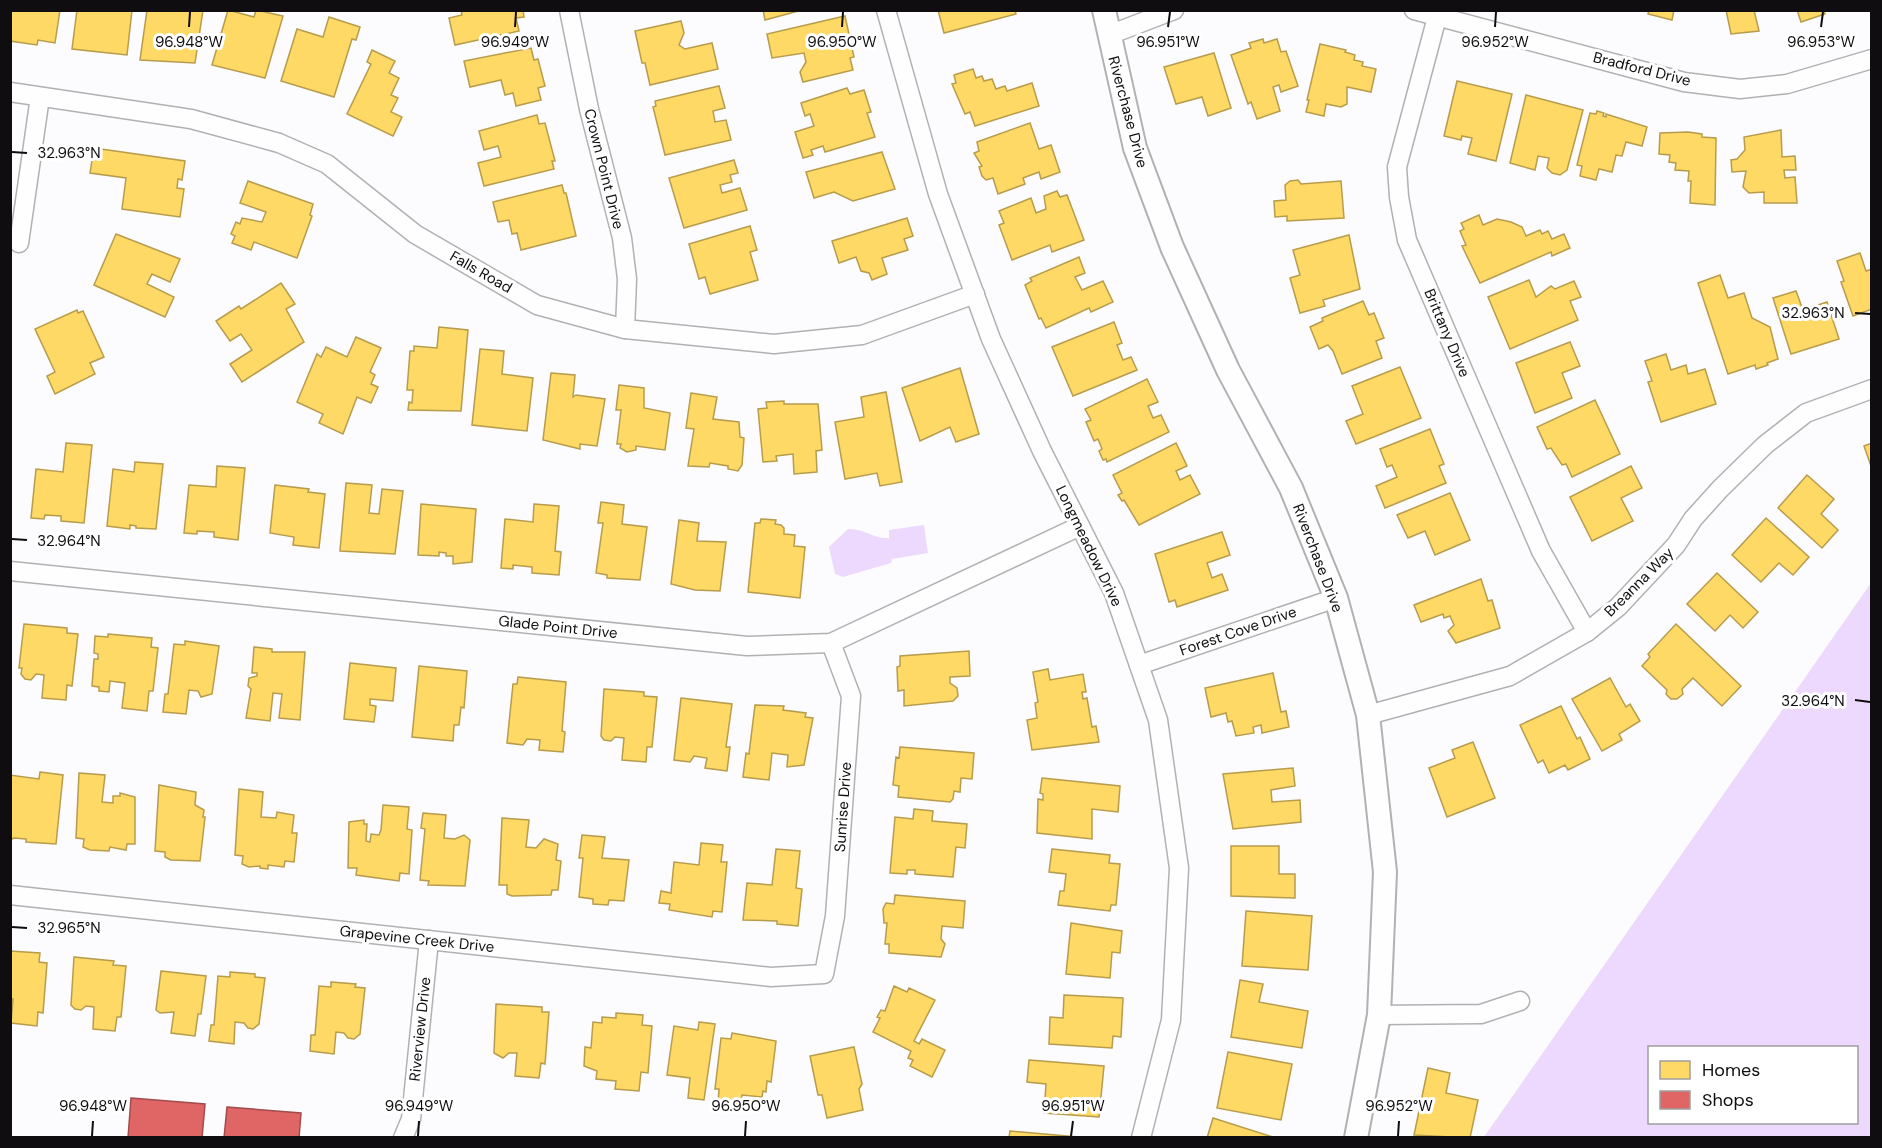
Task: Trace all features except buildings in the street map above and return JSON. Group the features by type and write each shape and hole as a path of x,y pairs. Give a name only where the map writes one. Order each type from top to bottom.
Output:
{"street":[{"name":"Crown Point Drive","path":"569,10 589,109 622,238 627,279 625,328"},
{"name":"Longmeadow Drive","path":"886,10 938,194 991,339 1114,593 1158,720 1179,868 1171,1020 1141,1137"},
{"name":"Riverchase Drive","path":"1104,10 1135,148 1172,247 1228,370 1291,488 1336,598 1368,716 1385,872 1379,1015 1356,1137"},
{"path":"1109,35 1174,10"},
{"name":"Bradford Drive","path":"1414,10 1684,82 1740,89 1787,84 1872,59"},
{"name":"Brittany Drive","path":"1437,16 1397,167 1399,197 1407,240 1541,551 1587,632"},
{"name":"Falls Road","path":"10,92 191,119 279,142 327,164 415,234 537,305 625,328 774,344 862,335 975,294"},
{"path":"19,243 40,97"},
{"name":"Breanna Way","path":"1368,716 1510,676 1587,632 1618,607 1676,545 1693,519 1720,489 1765,445 1806,412 1872,389"},
{"name":"Glade Point Drive","path":"10,571 747,646 831,643 1080,526"},
{"name":"Forest Cove Drive","path":"1139,665 1336,598"},
{"name":"Sunrise Drive","path":"824,974 835,916 851,696 831,643"},
{"name":"Grapevine Creek Drive","path":"10,895 771,977 824,974"},
{"name":"Riverview Drive","path":"403,1137 411,1119 429,940"},
{"path":"1379,1015 1481,1014 1520,1001"},
{"name":"Riverview Drive","path":"411,1119 418,1137"}],"shaded area":[{"path":"924,525 928,553 892,559 891,563 843,577 835,574 829,547 848,529 889,538 889,530"},
{"path":"1871,583 1871,1137 1484,1137"}]}
